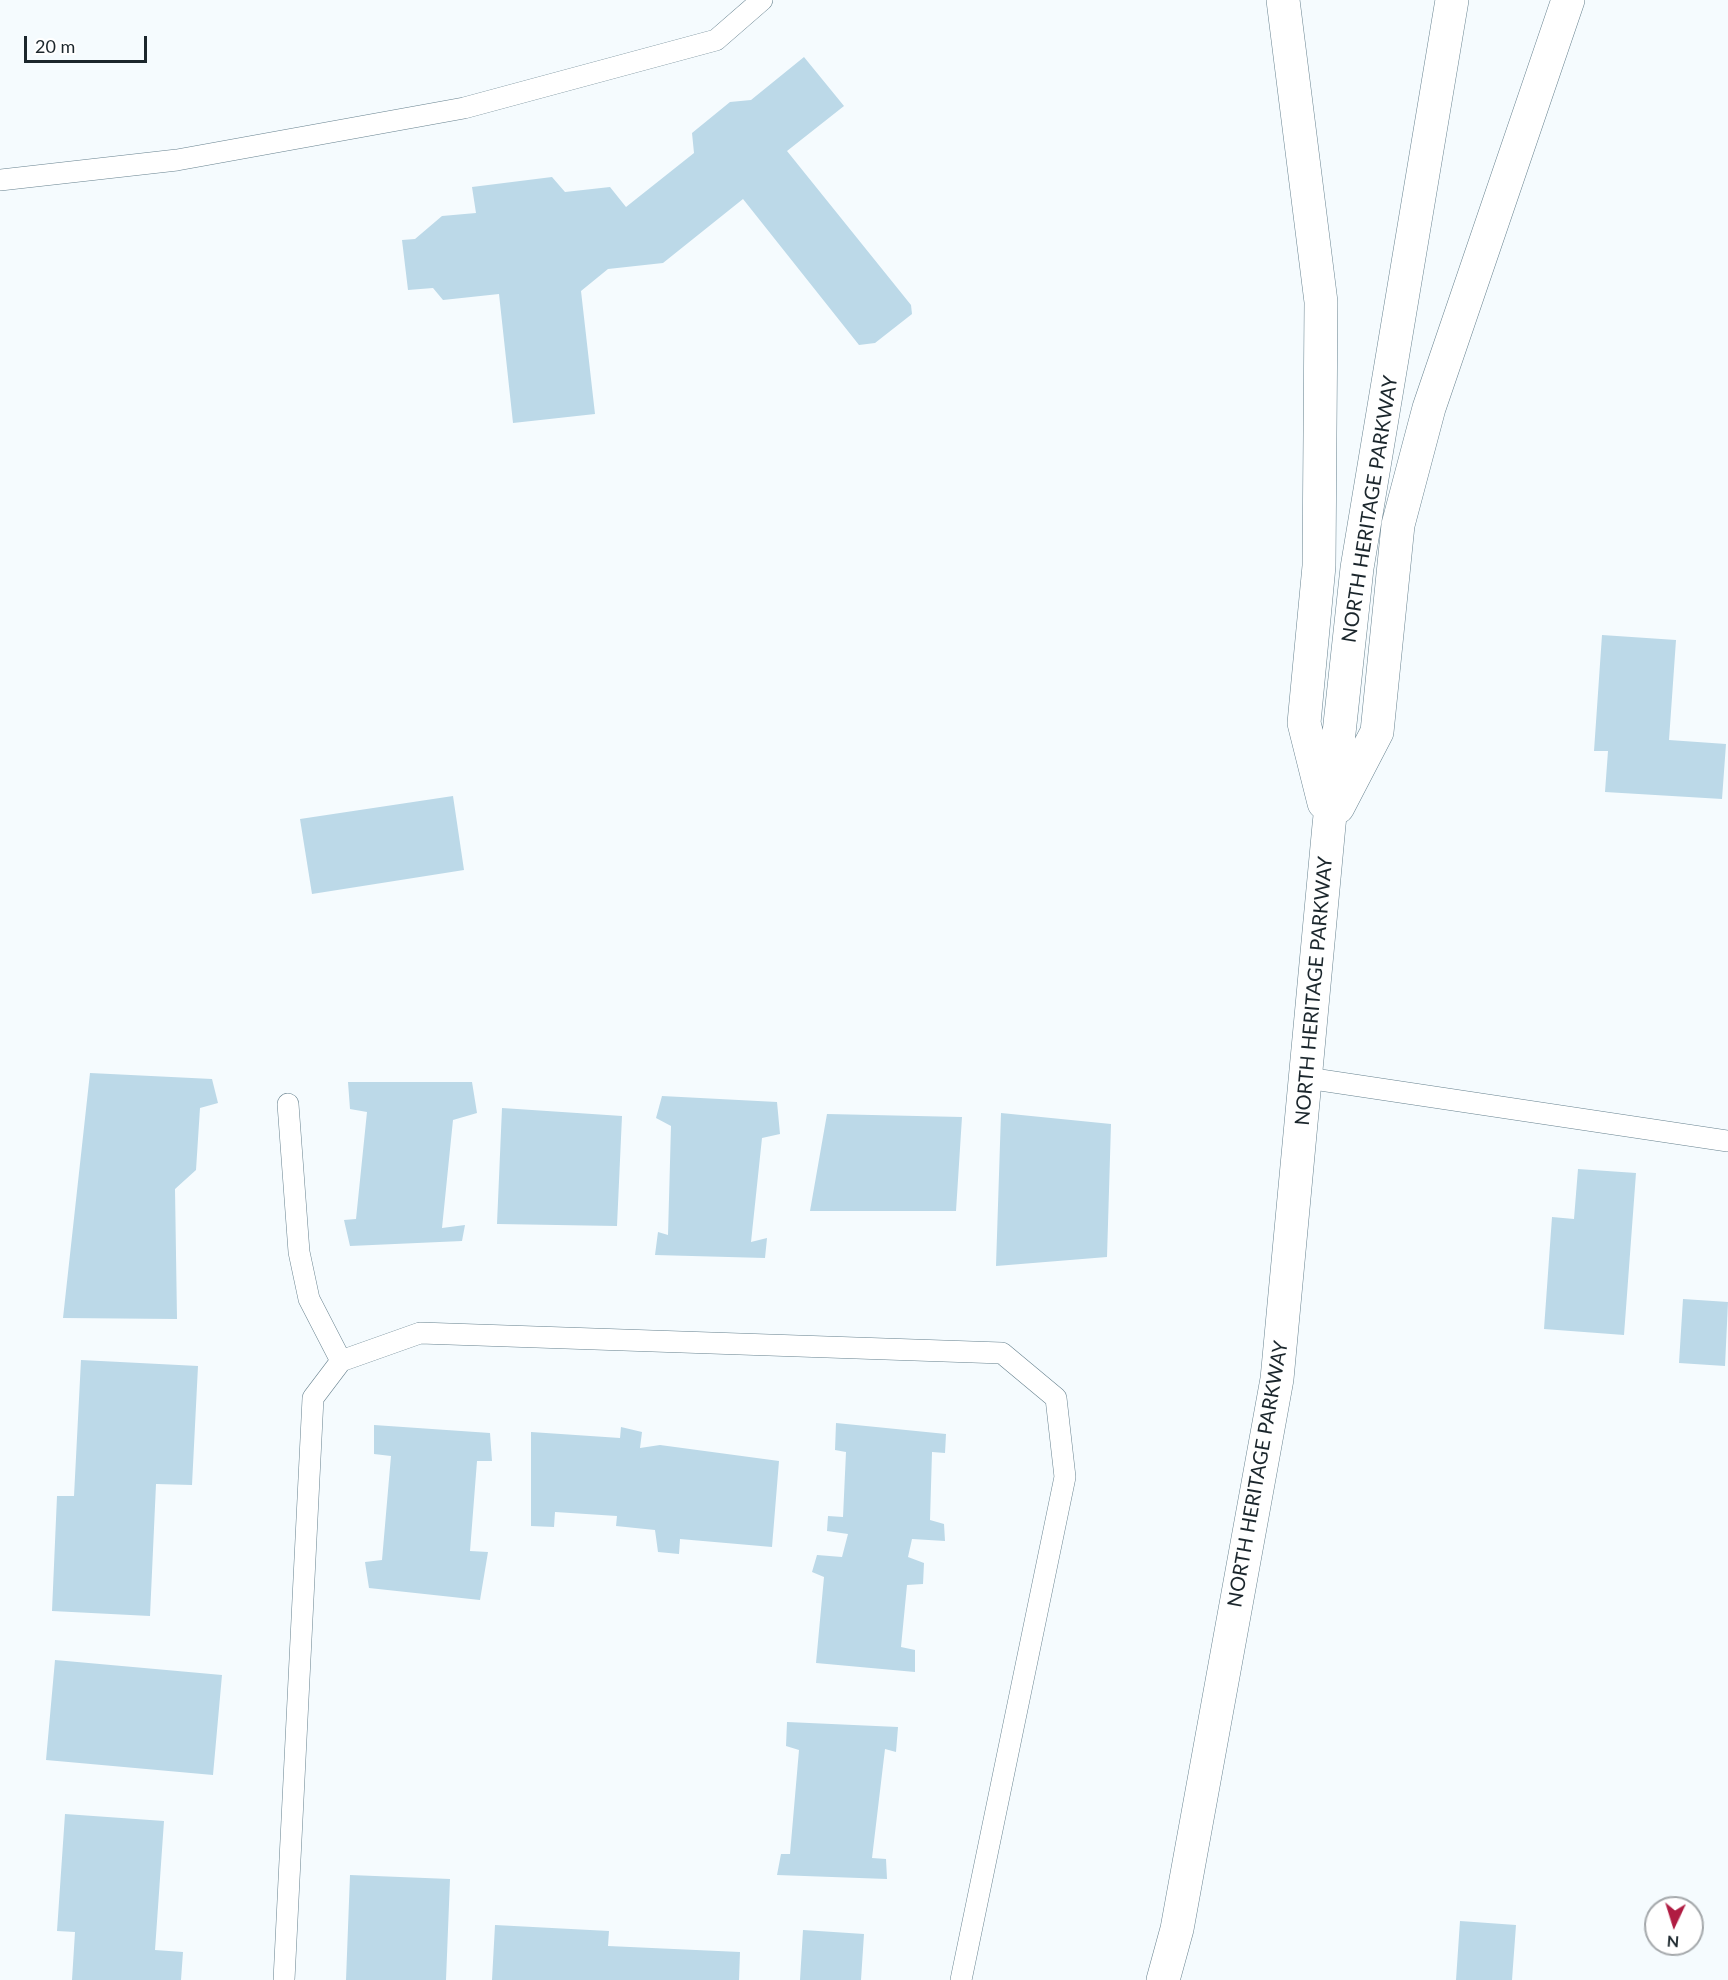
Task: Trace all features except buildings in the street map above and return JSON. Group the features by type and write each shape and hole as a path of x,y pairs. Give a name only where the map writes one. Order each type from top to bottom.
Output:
{"main road":[{"path":"1283,0 1321,302 1319,566 1304,723 1329,825"},
{"name":"NORTH HERITAGE PARKWAY","path":"1163,1980 1179,1917 1277,1379 1329,825 1357,568 1452,0"},
{"path":"1329,825 1377,732 1398,525 1429,408 1568,0"}],"lane":[{"path":"0,180 177,160 464,108 716,40 762,0"},
{"path":"1307,1078 1728,1141"},
{"path":"288,1104 299,1252 309,1299 341,1361"},
{"path":"284,1980 313,1398 341,1361 420,1333 1002,1353 1056,1398 1065,1477 961,1980"}]}
